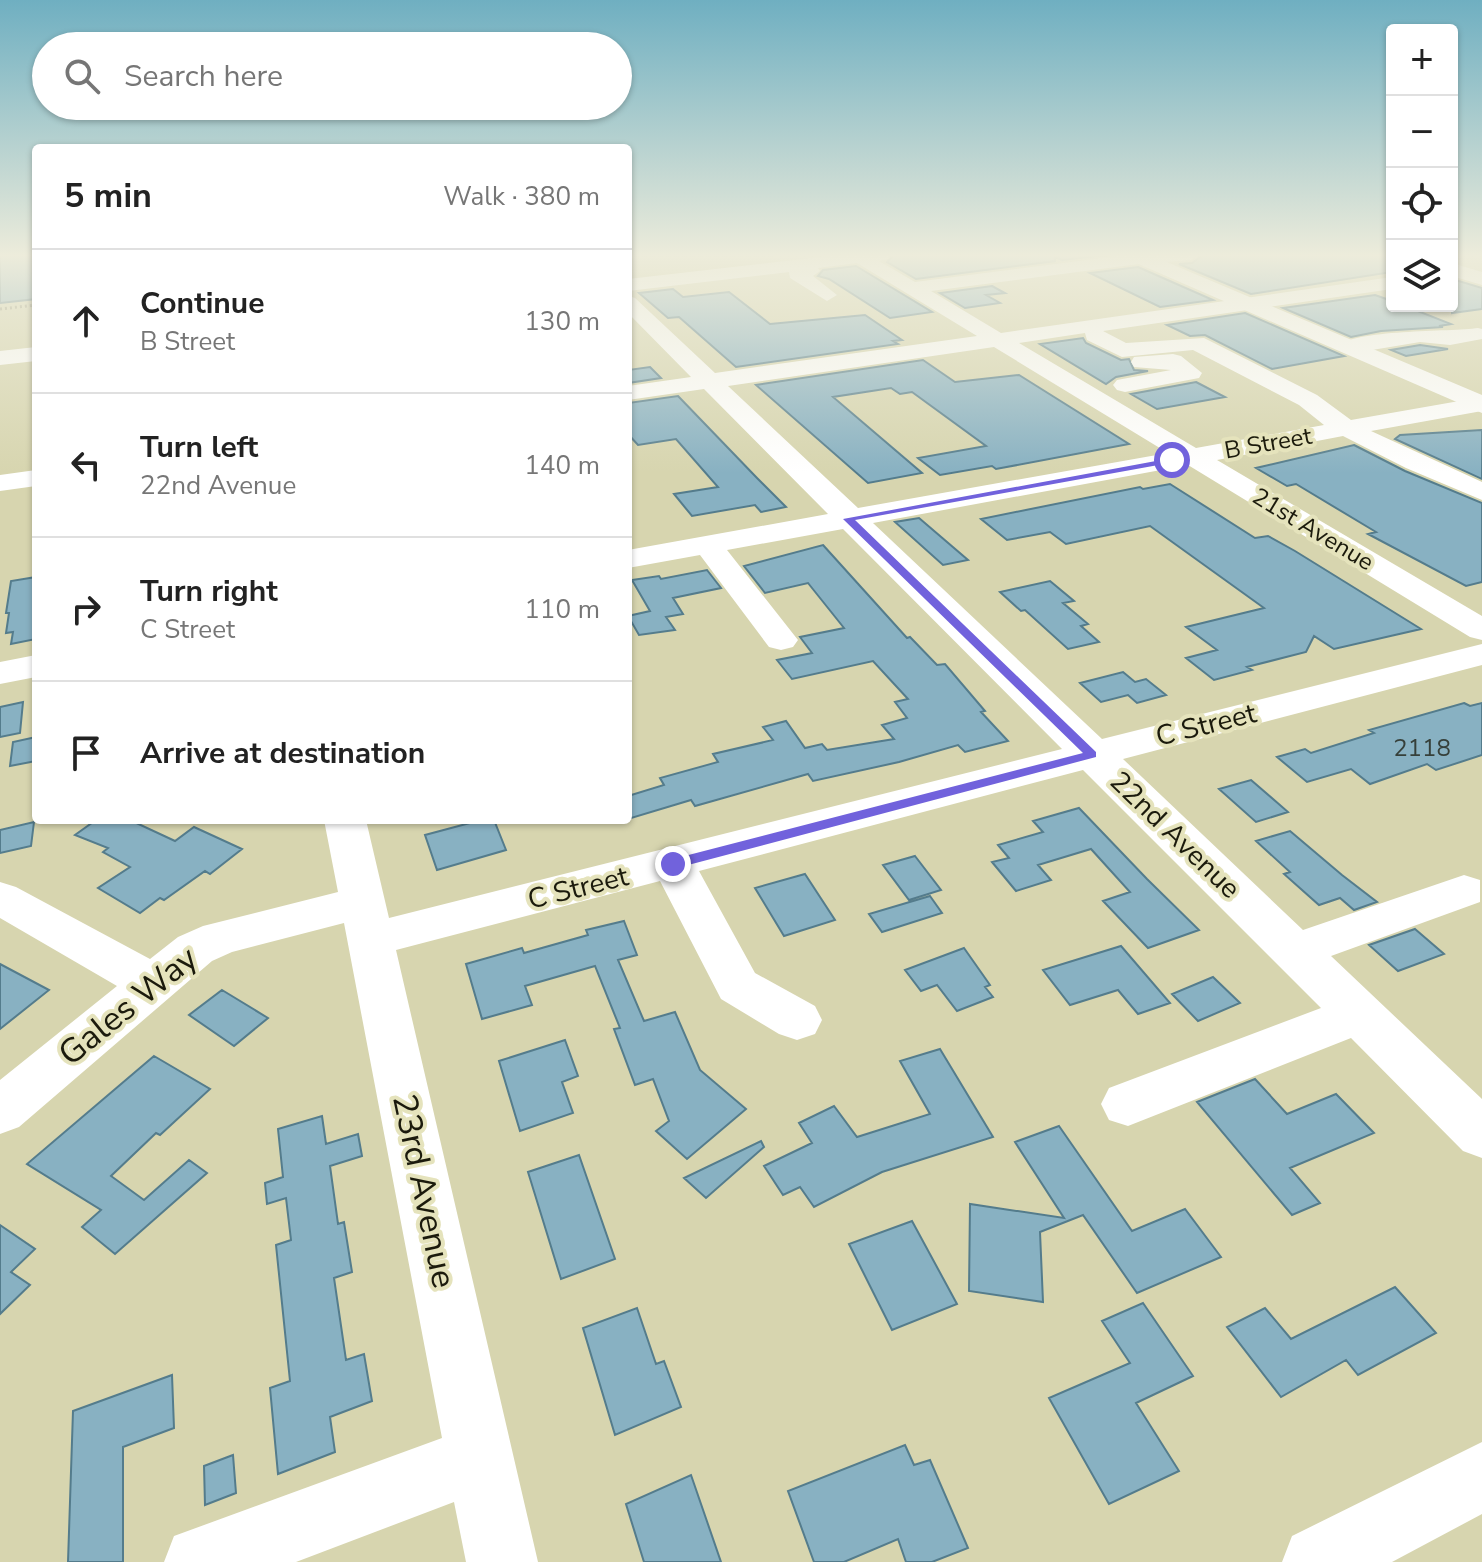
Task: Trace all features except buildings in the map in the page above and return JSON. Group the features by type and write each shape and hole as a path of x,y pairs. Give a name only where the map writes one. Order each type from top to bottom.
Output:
{"main road":[{"path":"1304,328 1481,404"}],"street":[{"name":"22nd Avenue","path":"664,328 709,382 848,519 1482,1134"},
{"name":"21st Avenue","path":"979,328 1482,630"},
{"path":"632,392 1081,328 1122,350 1196,343 1308,400 1321,412 1349,428 1482,492"},
{"path":"1348,347 1420,336 1450,339 1478,334"},
{"path":"0,358 32,354"},
{"path":"1057,376 1166,360 1177,363 1191,373 1125,385"},
{"name":"B Street","path":"632,558 1481,404"},
{"path":"1428,413 1456,425"},
{"path":"0,483 32,479"},
{"path":"707,544 781,640"},
{"name":"C Street","path":"367,921 673,864 1482,654"},
{"path":"0,673 32,667"},
{"name":"23rd Avenue","path":"346,824 502,1562"},
{"path":"673,864 738,986 797,1020"},
{"path":"1294,951 1464,891"},
{"path":"0,898 151,982"},
{"name":"Gales Way","path":"0,1111 151,982 195,949 219,938 367,921"},
{"path":"1128,1104 1359,1014"},
{"path":"200,1562 480,1458"},
{"path":"1318,1562 1482,1477"}],"route":[{"path":"673,864 1092,754 848,519 1172,460"}]}
